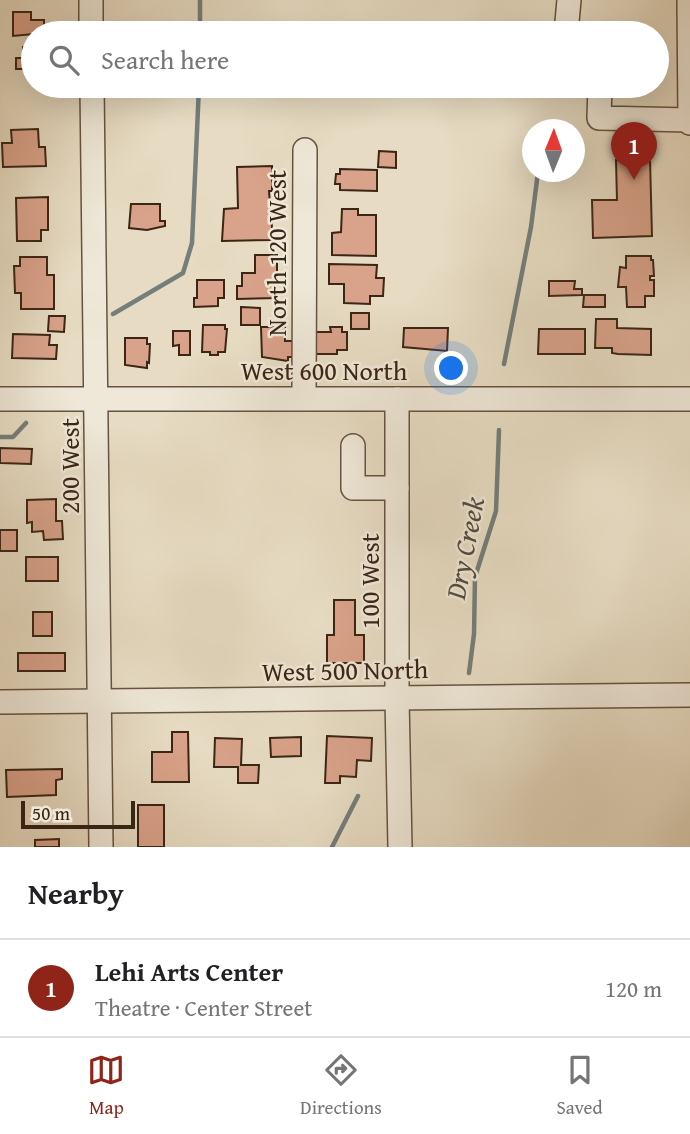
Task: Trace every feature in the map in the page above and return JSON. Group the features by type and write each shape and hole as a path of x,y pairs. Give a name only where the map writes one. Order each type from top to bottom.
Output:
{"street":[{"path":"90,0 91,21"},
{"path":"567,21 569,0"},
{"path":"600,98 600,118 690,121 689,0"},
{"name":"200 West","path":"92,98 101,847"},
{"name":"North 120 West","path":"304,398 305,150"},
{"name":"100 West","path":"397,398 400,847"},
{"name":"West 600 North","path":"0,399 690,399"},
{"path":"353,446 353,488 397,488"},
{"name":"West 500 North","path":"0,702 690,695"}],"building":[{"path":"13,12 31,12 31,20 44,20 21,21 21,35 13,36"},
{"path":"16,58 21,58 21,69 16,69"},
{"path":"38,129 39,147 45,147 46,166 3,167 2,143 12,143 11,130"},
{"path":"379,151 396,152 396,168 378,167"},
{"path":"650,159 652,236 593,238 592,200 617,200 616,160"},
{"path":"272,166 272,191 269,191 273,240 222,241 224,209 238,208 237,167"},
{"path":"340,169 377,170 377,191 340,190 340,184 335,184 336,174 340,174"},
{"path":"48,197 48,230 41,230 41,241 17,241 16,198"},
{"path":"131,204 160,204 160,221 165,221 165,226 147,230 129,228"},
{"path":"342,209 358,209 358,215 376,215 376,256 332,255 332,233 341,232"},
{"path":"255,255 277,255 277,298 237,299 237,286 242,286 242,273 255,273"},
{"path":"626,256 651,256 653,260 654,276 650,276 650,280 654,280 654,296 645,296 645,307 627,307 626,287 618,287 620,267 626,268"},
{"path":"20,257 47,257 47,275 54,275 54,309 21,309 21,293 15,293 14,266 20,266"},
{"path":"329,264 377,265 376,278 384,278 383,296 370,296 370,304 344,303 344,284 329,284"},
{"path":"197,280 224,280 224,298 218,298 218,306 194,307"},
{"path":"549,281 575,281 574,289 582,289 582,295 549,296"},
{"path":"584,295 605,295 605,307 583,307"},
{"path":"241,307 260,308 260,325 241,325"},
{"path":"351,313 369,313 369,329 351,329"},
{"path":"49,316 65,316 64,332 48,331"},
{"path":"596,319 617,319 617,328 651,329 651,355 618,354 612,353 612,348 595,348"},
{"path":"203,325 225,325 225,352 210,355 210,352 202,352"},
{"path":"261,327 285,327 285,341 294,341 296,357 288,357 288,361 262,357"},
{"path":"330,327 342,327 342,332 347,332 347,350 337,350 337,354 314,354 314,332 331,332"},
{"path":"404,328 448,328 447,351 403,347"},
{"path":"539,329 585,329 585,354 538,354"},
{"path":"173,331 190,331 190,355 179,355 179,345 173,346"},
{"path":"13,334 50,335 49,345 57,345 56,359 12,358"},
{"path":"125,338 147,338 147,344 150,344 147,368 125,365"},
{"path":"0,448 32,449 31,464 0,463"},
{"path":"56,499 56,521 62,521 63,539 44,540 43,531 32,532 32,522 27,523 27,500"},
{"path":"0,530 17,530 17,551 0,551"},
{"path":"26,557 58,557 58,581 26,581"},
{"path":"334,600 355,600 355,635 364,635 364,663 327,663 327,635 334,635"},
{"path":"33,612 52,612 52,636 33,636"},
{"path":"18,653 65,653 65,671 18,671"},
{"path":"172,732 188,732 189,782 152,782 152,752 172,752"},
{"path":"327,736 372,738 371,761 357,760 356,777 340,776 340,783 325,783"},
{"path":"301,737 301,756 271,757 270,738"},
{"path":"215,738 242,739 241,765 259,765 258,783 238,783 238,767 214,767"},
{"path":"62,769 62,779 56,780 56,795 7,797 6,770"},
{"path":"138,805 164,805 164,847 138,847"},
{"path":"59,839 59,847 35,847 35,840"}],"waterway":[{"path":"200,0 200,21"},
{"path":"113,314 183,273 192,243 198,98"},
{"name":"Dry Creek","path":"504,364 531,227 537,182"},
{"path":"0,437 13,437 26,423"},
{"name":"Dry Creek","path":"469,673 474,634 475,577 496,511 499,430"},
{"name":"Dry Creek","path":"332,847 358,796"}],"place":[{"name":"Lehi Arts Center","path":"634,180"}]}
